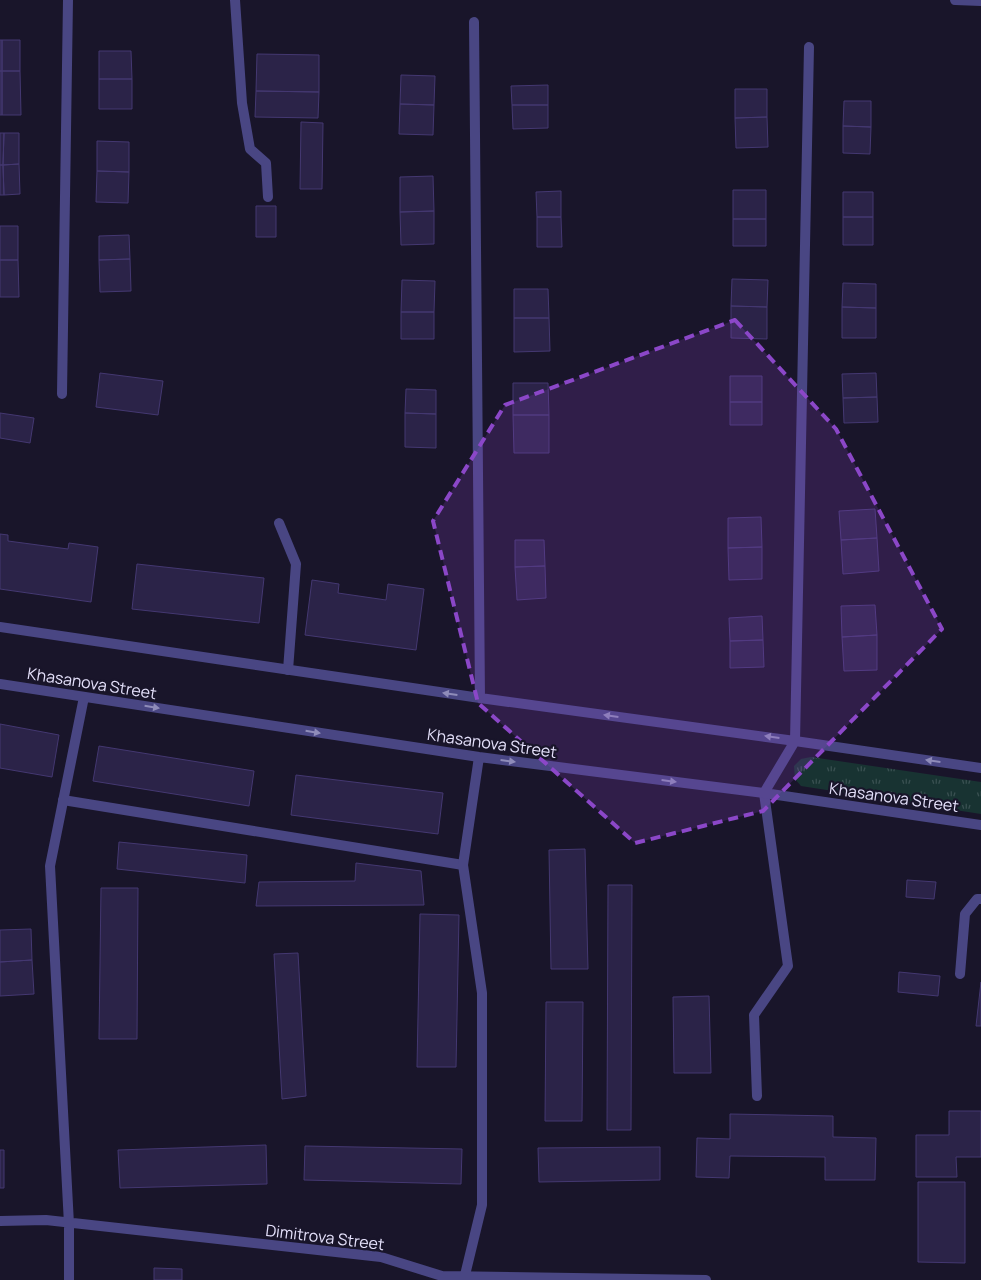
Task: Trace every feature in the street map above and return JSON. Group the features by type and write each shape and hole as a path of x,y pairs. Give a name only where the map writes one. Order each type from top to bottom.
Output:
{"street":[{"path":"62,394 68,0"},
{"path":"235,0 242,103 250,150 266,163 268,197"},
{"path":"955,0 981,1"},
{"path":"474,22 480,698"},
{"path":"757,1096 754,1016 788,966 764,794 795,740 809,47"},
{"path":"279,523 296,564 288,670"},
{"path":"0,627 480,698 795,740 981,768"},
{"name":"Khasanova Street","path":"0,684 479,757 764,794 981,825"},
{"path":"69,1280 69,1224 50,866 84,697"},
{"path":"465,1275 482,1205 482,993 463,865 479,757"},
{"path":"64,800 463,865"},
{"path":"960,974 965,914 977,898 981,899"},
{"name":"Dimitrova Street","path":"0,1221 46,1220 381,1257 441,1278 465,1275 706,1280"}],"highlighted area":[{"path":"735,320 836,429 942,629 763,811 635,843 478,703 433,521 505,405"}],"green space":[{"path":"811,757 981,782 981,814 801,786 795,779 794,766 801,759"}],"building":[{"path":"0,40 2,40 2,71 0,71"},
{"path":"2,40 20,40 20,71 2,71"},
{"path":"99,51 131,51 132,79 99,79"},
{"path":"257,54 319,55 319,92 256,91"},
{"path":"0,71 2,71 2,115 0,115"},
{"path":"2,71 20,71 21,115 2,115"},
{"path":"401,75 435,76 434,105 400,104"},
{"path":"99,79 132,79 132,109 99,109"},
{"path":"548,85 548,105 512,105 511,86"},
{"path":"735,89 767,89 767,117 735,118"},
{"path":"256,91 319,92 318,118 255,117"},
{"path":"844,101 871,101 871,127 843,126"},
{"path":"400,104 434,105 433,135 399,134"},
{"path":"512,105 548,105 548,128 513,129"},
{"path":"767,117 768,147 736,148 735,118"},
{"path":"301,122 323,123 322,189 300,189"},
{"path":"843,126 871,127 870,154 843,153"},
{"path":"0,133 4,133 3,165 0,165"},
{"path":"4,133 19,133 19,164 3,165"},
{"path":"97,141 129,142 129,172 97,171"},
{"path":"19,164 20,194 4,195 3,165"},
{"path":"0,165 3,165 4,195 0,195"},
{"path":"97,171 129,172 128,203 96,202"},
{"path":"433,176 434,211 400,212 400,177"},
{"path":"733,190 766,190 766,219 733,219"},
{"path":"561,191 561,217 537,217 536,192"},
{"path":"843,192 873,192 873,217 843,217"},
{"path":"256,206 276,206 276,237 256,237"},
{"path":"434,211 434,244 401,245 400,212"},
{"path":"537,217 561,217 562,247 537,247"},
{"path":"843,217 873,217 873,245 843,245"},
{"path":"733,219 766,219 766,246 733,246"},
{"path":"0,226 18,226 18,260 0,260"},
{"path":"129,235 130,259 99,260 99,236"},
{"path":"130,259 131,291 100,292 99,260"},
{"path":"0,260 18,260 19,297 0,297"},
{"path":"732,279 768,280 767,307 731,306"},
{"path":"402,280 435,281 434,312 401,312"},
{"path":"843,283 876,284 876,308 842,307"},
{"path":"514,289 548,289 549,318 514,318"},
{"path":"731,306 767,307 767,339 731,338"},
{"path":"842,307 876,308 876,338 842,338"},
{"path":"401,312 434,312 434,339 401,339"},
{"path":"514,318 549,318 550,351 514,352"},
{"path":"100,373 163,381 158,415 96,407"},
{"path":"876,373 877,397 843,398 842,374"},
{"path":"730,376 762,376 762,402 730,402"},
{"path":"513,383 548,383 549,415 513,415"},
{"path":"406,389 436,390 436,414 405,413"},
{"path":"877,397 878,422 844,423 843,398"},
{"path":"730,402 762,402 762,425 730,425"},
{"path":"0,413 34,418 30,443 0,438"},
{"path":"405,413 436,414 436,448 405,447"},
{"path":"513,415 549,415 549,453 514,453"},
{"path":"875,509 877,538 841,540 839,511"},
{"path":"761,517 762,547 728,548 728,518"},
{"path":"0,534 8,535 8,541 68,549 69,543 98,547 91,602 0,589"},
{"path":"877,538 879,571 843,574 841,540"},
{"path":"515,540 544,540 545,566 515,567"},
{"path":"762,547 762,579 729,580 728,548"},
{"path":"137,564 264,578 259,623 132,609"},
{"path":"545,566 546,598 517,600 515,567"},
{"path":"312,580 339,584 338,593 386,600 388,584 424,589 416,650 305,635"},
{"path":"875,605 877,635 842,637 841,606"},
{"path":"762,616 763,640 730,641 729,618"},
{"path":"877,635 877,670 844,671 842,637"},
{"path":"763,640 764,667 730,668 730,641"},
{"path":"0,724 59,735 52,777 0,768"},
{"path":"99,746 254,771 249,806 93,781"},
{"path":"296,775 443,793 438,834 291,815"},
{"path":"119,842 247,855 245,883 117,869"},
{"path":"585,849 588,969 551,969 549,850"},
{"path":"356,863 421,871 424,905 256,906 259,882 355,881"},
{"path":"907,880 936,882 934,899 906,897"},
{"path":"608,885 632,885 631,1130 607,1130"},
{"path":"101,888 138,888 137,1039 99,1039"},
{"path":"420,914 459,915 456,1067 417,1067"},
{"path":"31,929 32,960 0,962 0,930"},
{"path":"298,953 306,1096 282,1099 274,954"},
{"path":"32,960 34,994 0,996 0,962"},
{"path":"899,972 940,976 938,996 898,992"},
{"path":"981,982 981,1026 976,1026"},
{"path":"709,996 711,1073 674,1073 673,997"},
{"path":"546,1002 583,1002 582,1121 545,1121"},
{"path":"949,1111 981,1111 981,1157 956,1157 957,1177 916,1177 916,1135 949,1135"},
{"path":"730,1114 833,1116 833,1137 876,1138 875,1180 825,1180 825,1157 730,1156 729,1178 696,1177 697,1138 730,1139"},
{"path":"266,1145 267,1184 120,1188 118,1150"},
{"path":"305,1146 462,1149 461,1184 304,1180"},
{"path":"660,1147 660,1180 539,1182 538,1148"},
{"path":"0,1150 4,1150 4,1188 0,1188"},
{"path":"918,1182 965,1182 965,1263 918,1262"},
{"path":"154,1268 182,1269 182,1280 154,1280"}]}
